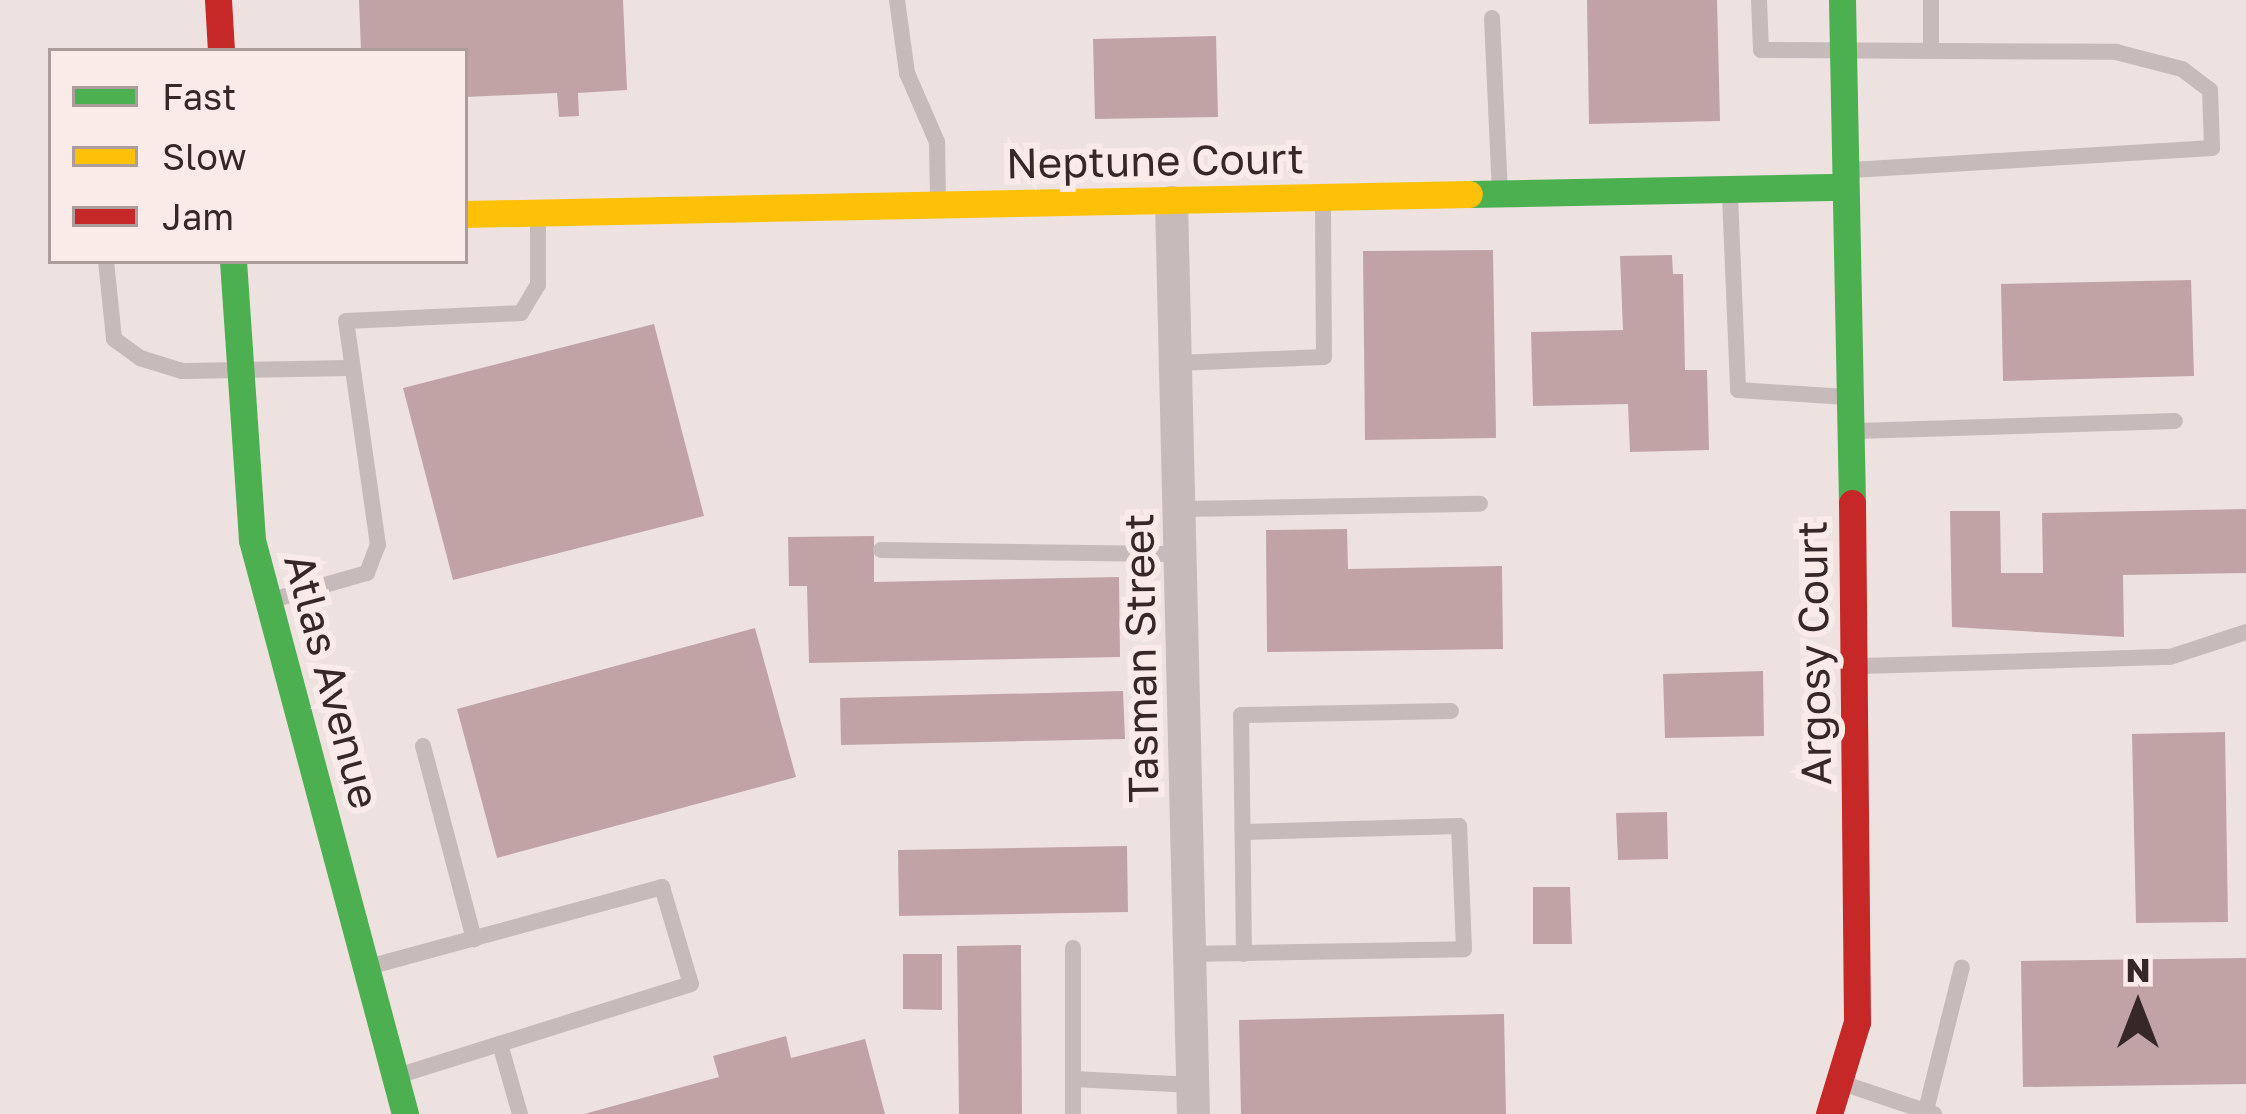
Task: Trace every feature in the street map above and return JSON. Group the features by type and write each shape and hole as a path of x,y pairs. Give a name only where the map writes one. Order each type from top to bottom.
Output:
{"street":[{"path":"218,0 221,48"},
{"name":"Argosy Court","path":"1829,1114 1857,1022 1842,0"},
{"name":"Neptune Court","path":"468,214 1729,189 1845,179"},
{"name":"Tasman Street","path":"1172,202 1183,509 1193,1100"},
{"name":"Atlas Avenue","path":"233,264 248,519 405,1114"}],"lane":[{"path":"897,0 907,73 937,142 938,205"},
{"path":"1759,0 1761,50 1931,44 2116,52 2182,70 2210,90 2212,148 1845,179"},
{"path":"1931,0 1931,44"},
{"path":"1492,18 1500,194"},
{"path":"1729,189 1738,390 1850,397"},
{"path":"1178,363 1324,357 1323,199"},
{"path":"268,601 367,572 378,545 349,368 346,321 521,313 538,286 538,212"},
{"path":"106,264 115,340 182,371 349,368"},
{"path":"1850,431 2175,421"},
{"path":"1183,509 1480,504"},
{"path":"881,550 1184,554"},
{"path":"1855,666 2170,657 2246,632"},
{"path":"1244,954 1241,715 1451,711"},
{"path":"423,746 474,939"},
{"path":"1190,955 1464,950 1459,826 1243,832"},
{"path":"366,968 662,887 692,984 395,1076"},
{"path":"1073,948 1073,1114"},
{"path":"1839,1082 1930,1112 1962,967"},
{"path":"500,1044 520,1114"},
{"path":"1073,1079 1193,1100"}],"building":[{"path":"359,0 623,0 627,90 578,93 579,116 559,117 557,93 468,97 468,48 361,48"},
{"path":"1587,0 1717,0 1720,121 1589,124"},
{"path":"1216,36 1218,117 1095,119 1093,39"},
{"path":"1493,250 1496,438 1365,440 1363,251"},
{"path":"1672,255 1673,274 1683,274 1685,370 1707,370 1709,450 1630,452 1628,404 1533,406 1531,332 1623,330 1620,256"},
{"path":"2191,280 2194,376 2003,381 2001,284"},
{"path":"654,324 704,516 453,580 403,388"},
{"path":"2246,509 2246,573 2123,575 2124,637 1952,627 1950,511 2000,511 2001,573 2043,573 2042,513"},
{"path":"1347,529 1348,569 1502,566 1503,649 1267,652 1266,530"},
{"path":"874,536 874,582 1119,577 1120,657 809,663 807,586 789,586 788,537"},
{"path":"755,628 796,777 497,858 457,709"},
{"path":"1763,671 1764,736 1665,738 1663,674"},
{"path":"1123,691 1125,739 841,745 840,698"},
{"path":"2225,732 2228,922 2136,923 2132,734"},
{"path":"1667,812 1668,859 1618,860 1616,813"},
{"path":"1127,846 1128,912 899,916 898,850"},
{"path":"1533,887 1570,887 1572,944 1533,944"},
{"path":"1021,945 1022,1114 959,1114 957,946"},
{"path":"903,954 942,954 942,1010 903,1009"},
{"path":"2246,958 2246,1084 2023,1087 2021,961"},
{"path":"1504,1014 1506,1114 1241,1114 1239,1020"},
{"path":"786,1036 791,1058 865,1039 885,1114 584,1114 719,1077 713,1056"}],"traffic: fast":[{"path":"1842,0 1852,503"},
{"path":"1469,194 1845,187"},
{"path":"233,264 252,540 405,1114"}],"traffic: slow":[{"path":"468,214 1469,194"}],"traffic: jam":[{"path":"218,0 221,48"},
{"path":"1829,1114 1857,1022 1852,503"}]}
